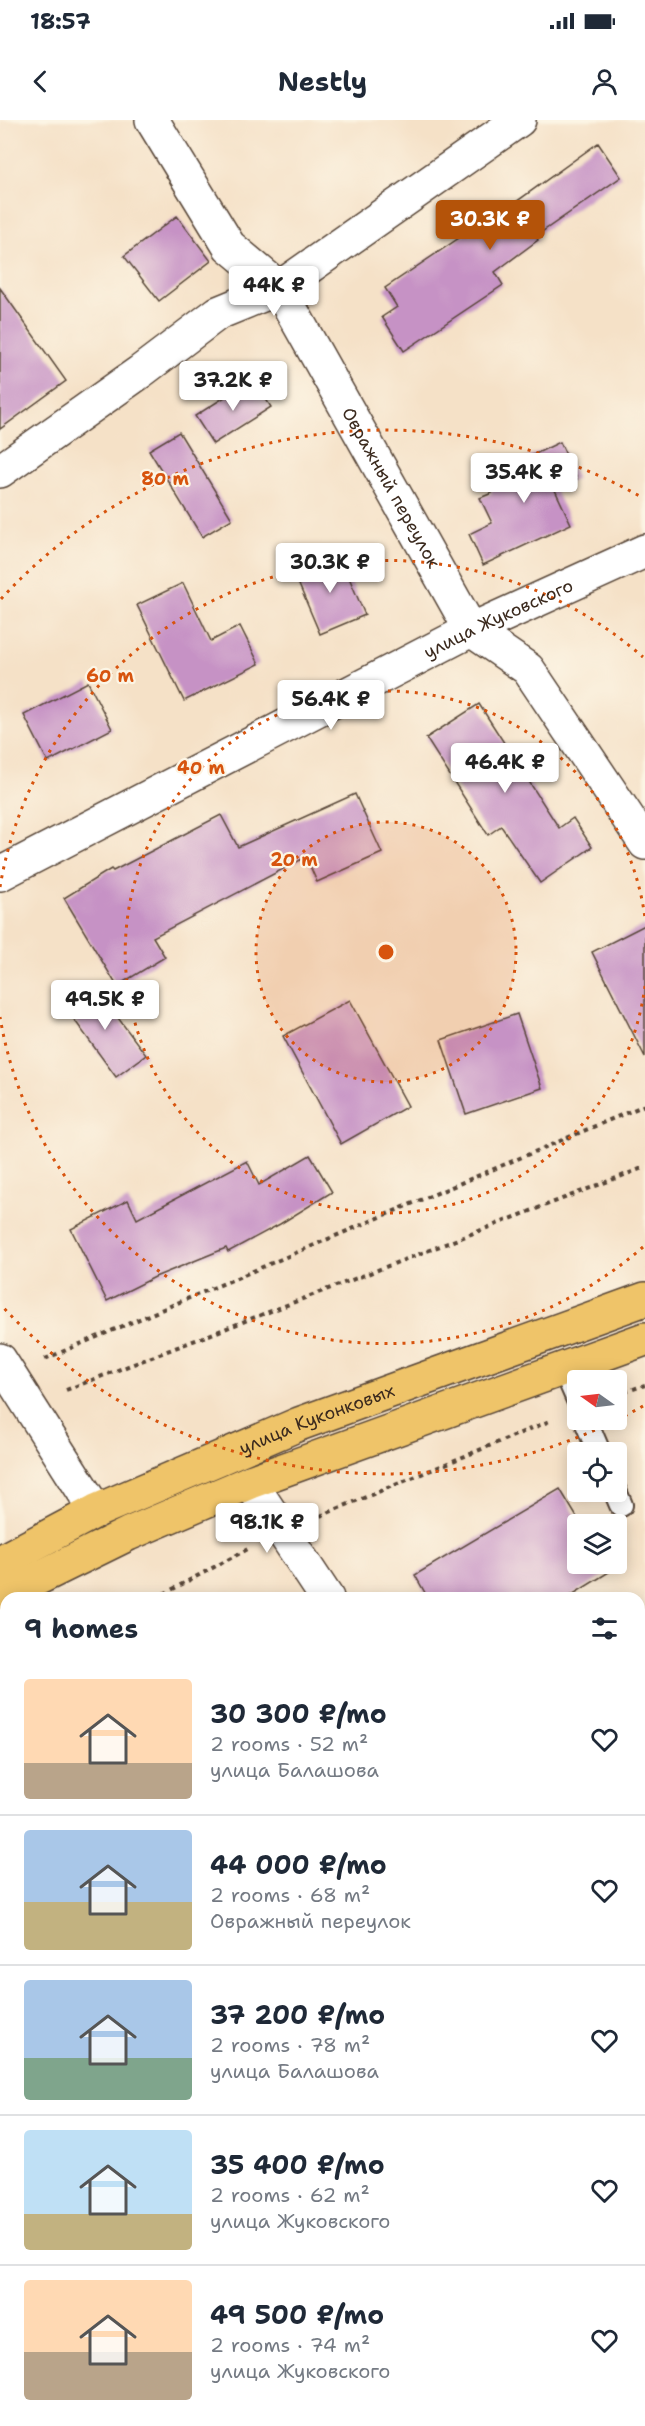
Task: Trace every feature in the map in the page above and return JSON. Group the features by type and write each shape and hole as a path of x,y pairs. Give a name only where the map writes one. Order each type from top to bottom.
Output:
{"main road":[{"name":"улица Куконковых","path":"0,1562 96,1511 299,1424 645,1299"},
{"name":"улица Куконковых","path":"10,1592 128,1534 250,1482 645,1339"}],"street":[{"name":"Овражный переулок","path":"152,120 229,246 279,288 471,630 528,669 645,843"},
{"path":"0,471 140,372 218,313 279,288 519,120"},
{"name":"улица Жуковского","path":"0,874 471,630 645,551"},
{"path":"5,1367 96,1511"},
{"path":"250,1482 323,1592"}],"lane":[{"path":"564,1368 567,1375"}],"path":[{"path":"5,1367 645,1105"},
{"path":"29,1405 645,1167"},
{"path":"627,1391 645,1385"},
{"path":"167,1592 283,1531 556,1418"}],"building":[{"path":"598,143 621,177 536,236 538,240 495,272 503,285 404,351 382,317 397,307 385,288 468,232 470,235"},
{"path":"177,216 211,261 159,301 124,256"},
{"path":"0,288 66,381 0,429"},
{"path":"253,379 271,407 213,444 195,416"},
{"path":"179,432 232,519 202,537 149,450"},
{"path":"560,442 577,479 555,490 571,524 483,565 469,534 492,523 480,498 492,493 485,478"},
{"path":"339,554 365,615 320,634 294,573"},
{"path":"183,583 211,641 240,626 259,664 184,701 137,605"},
{"path":"88,682 112,729 48,762 24,715"},
{"path":"479,704 559,828 573,818 592,847 540,883 501,826 488,835 426,738"},
{"path":"355,794 382,853 317,882 306,857 153,937 165,957 117,986 64,898 111,869 113,871 221,815 238,847"},
{"path":"645,925 645,1057 592,952"},
{"path":"94,986 146,1055 116,1077 65,1007"},
{"path":"350,1000 408,1106 341,1144 283,1036"},
{"path":"517,1014 542,1088 466,1114 441,1040"},
{"path":"310,1155 332,1192 228,1252 226,1248 155,1277 107,1301 71,1229 128,1200 137,1219 247,1161 259,1185"},
{"path":"560,1489 575,1514 567,1514 567,1574 606,1574 577,1592 425,1592 415,1575"}]}
